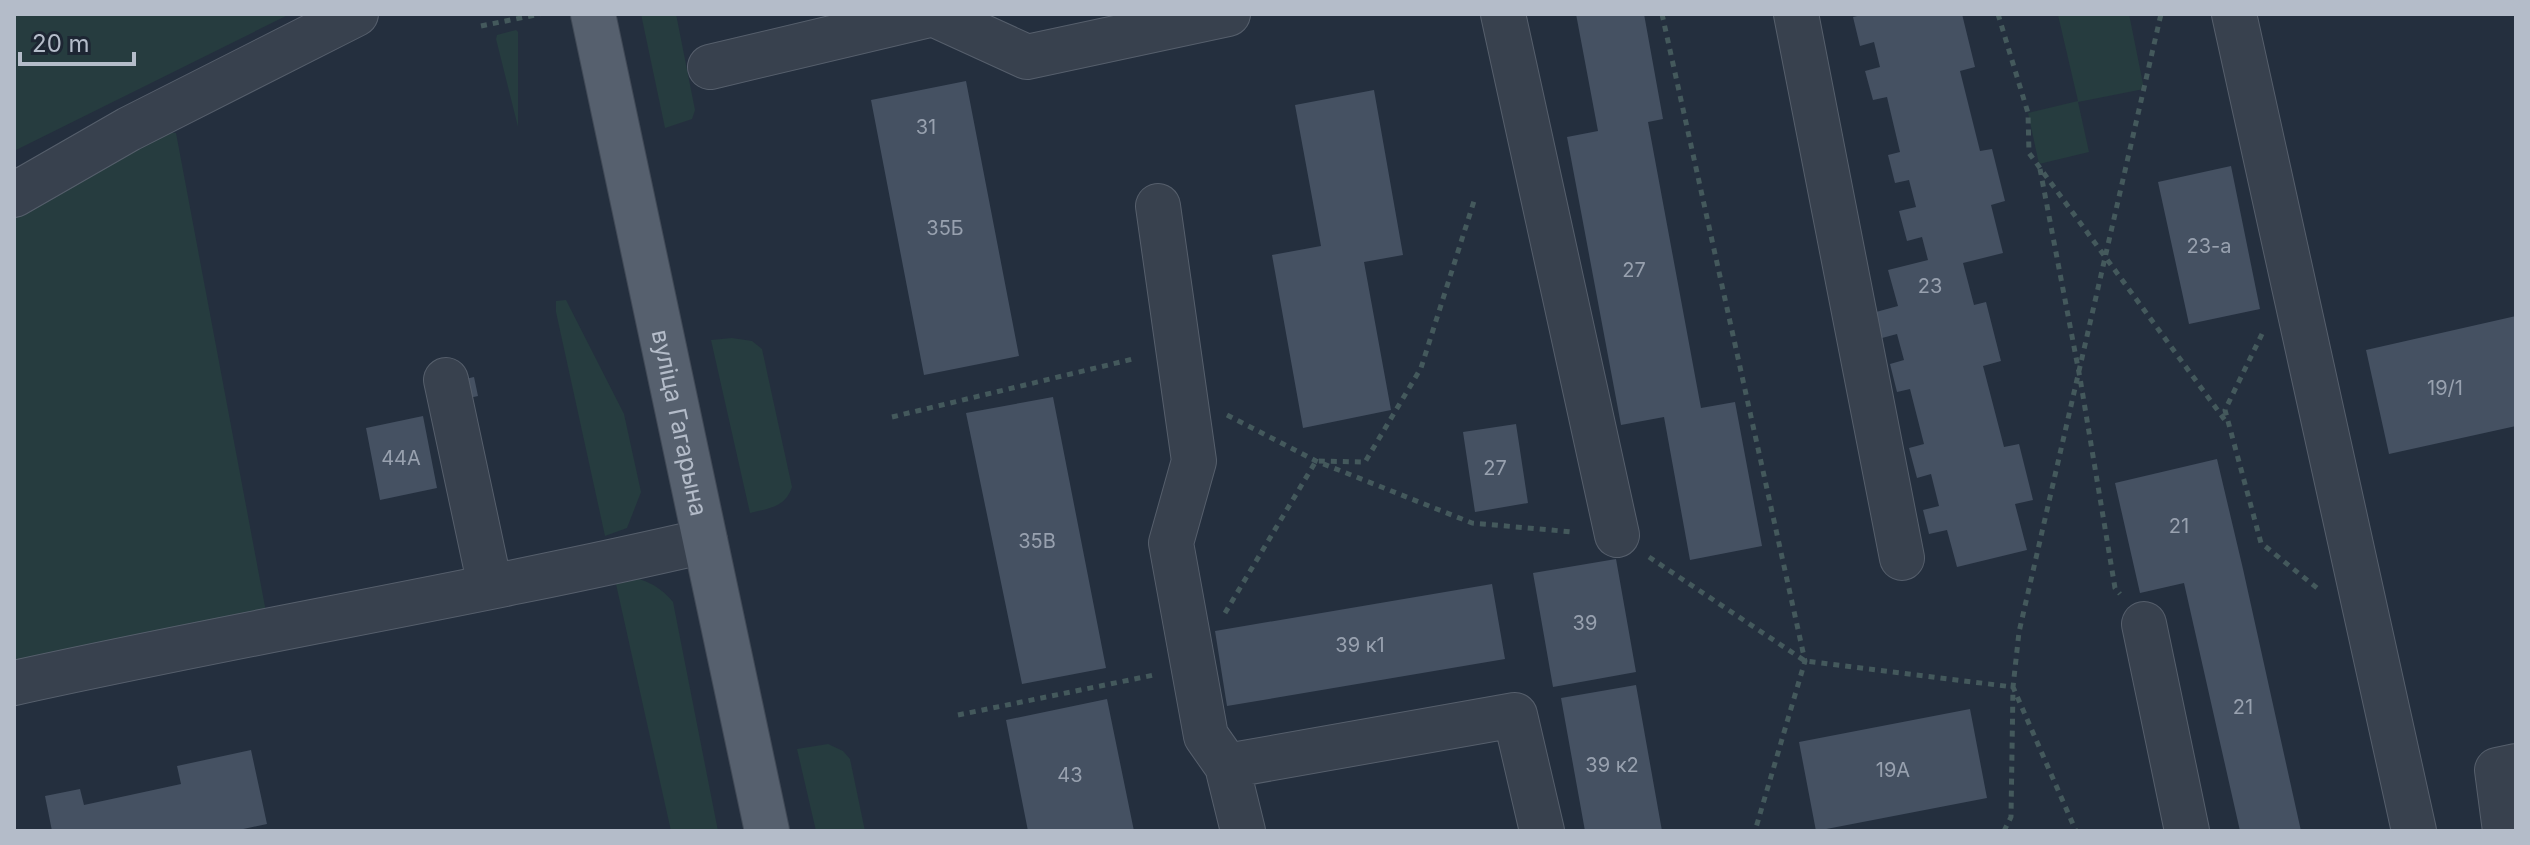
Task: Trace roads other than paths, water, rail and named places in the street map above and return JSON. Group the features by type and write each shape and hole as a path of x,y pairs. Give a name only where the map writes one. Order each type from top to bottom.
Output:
{"main road":[{"name":"вуліца Гагарына","path":"593,14 767,831"}],"lane":[{"path":"14,195 129,129 356,14"},
{"path":"710,67 933,14 1027,57 1228,14"},
{"path":"1503,14 1617,535"},
{"path":"1796,14 1902,558"},
{"path":"2234,14 2240,123 2414,831"},
{"path":"1158,206 1194,461 1171,543 1206,736 1227,766 1243,831"},
{"path":"446,380 490,586"},
{"path":"14,683 218,638 705,541"},
{"path":"2144,624 2187,831"},
{"path":"1227,766 1515,715 1542,831"},
{"path":"2505,831 2497,770 2516,766"}]}
